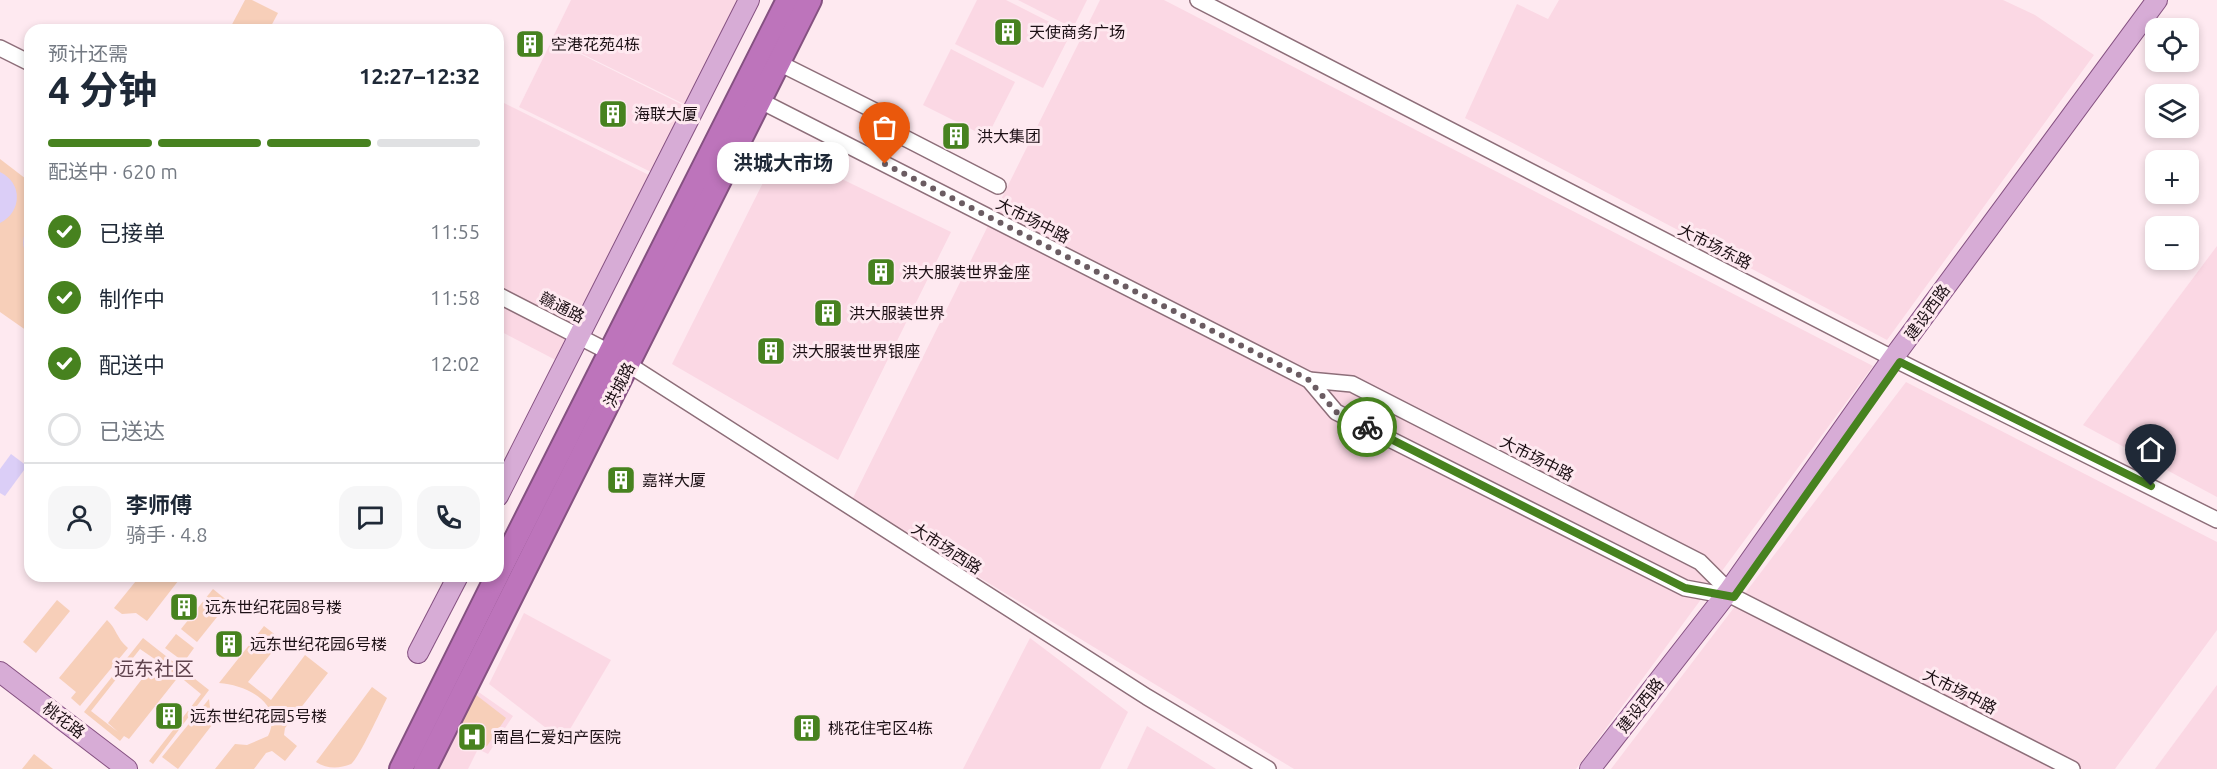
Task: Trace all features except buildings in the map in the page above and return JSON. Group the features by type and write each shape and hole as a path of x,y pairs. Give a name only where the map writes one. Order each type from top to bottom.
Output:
{"highway":[{"name":"洪城路","path":"425,769 629,365 751,96 788,0"},
{"name":"洪城路","path":"504,563 609,352 751,96 779,63 810,0"},
{"name":"洪城路","path":"401,769 494,582"}],"main road":[{"path":"504,484 749,0"},
{"name":"建设西路","path":"1600,769 1730,594 2157,0"},
{"name":"建设西路","path":"1896,360 2166,0"},
{"path":"418,653 455,582"},
{"name":"建设西路","path":"1590,769 1730,594"},
{"name":"桃花路","path":"0,672 127,769"},
{"name":"桃花路","path":"0,688 105,769"}],"street":[{"name":"大市场东路","path":"1198,0 1896,360 2217,520"},
{"path":"0,48 24,60"},
{"path":"779,63 881,114 897,134 998,186"},
{"name":"大市场中路","path":"751,96 1309,380 1352,384 1700,562 1730,594"},
{"name":"赣通路","path":"504,298 609,352"},
{"name":"大市场西路","path":"609,352 1147,697 1268,769"},
{"name":"大市场中路","path":"1309,380 1336,412 1685,588 1730,594 2072,769"}],"shaded area":[{"path":"245,0 252,0 278,13 272,24 232,24"},
{"path":"571,0 740,0 688,106 552,39"},
{"path":"977,0 1006,0 1071,33 1043,88 955,44"},
{"path":"1018,0 1087,0 1073,28"},
{"path":"1100,0 1164,0 1873,366 1576,769 1294,769 852,500"},
{"path":"1559,0 2003,0 2035,15 2094,55 1887,340 1465,118 1517,4 1548,19"},
{"name":"海联大厦","path":"552,40 687,107 653,173 519,107"},
{"path":"951,49 1015,82 987,137 923,105"},
{"path":"504,103 665,183 571,368 504,333"},
{"path":"780,149 951,232 838,460 672,364"},
{"path":"0,159 24,177 24,329 0,312"},
{"path":"0,172 13,183 17,198 13,212 0,223"},
{"path":"2217,246 2217,497 2083,425"},
{"path":"1906,382 2217,542 2217,630 2115,769 1611,769"},
{"path":"11,454 24,464 24,470 5,496 0,493 0,469"},
{"path":"135,582 177,582 147,621 136,613 122,614 114,608"},
{"path":"213,589 229,602 197,642 181,629"},
{"path":"57,600 70,611 36,653 23,642"},
{"path":"524,613 611,660 563,741 489,684"},
{"path":"107,620 128,648 80,706 71,698 76,692 59,678"},
{"path":"264,626 282,640 248,682 271,700 305,655 328,673 285,728 284,735 297,746 285,761 272,751 266,753 254,769 215,769 235,744 247,745 268,736 272,724 267,705 241,687 219,683"},
{"path":"176,634 194,648 184,662 165,648"},
{"path":"143,638 209,690 153,764 149,761 201,694 179,676 129,739 124,736 120,741 84,712","holes":["140,649 159,662 152,672 149,670 108,723 118,732 91,711"]},
{"path":"1030,638 1128,712 1100,769 963,769"},
{"path":"2217,685 2217,769 2155,769"},
{"name":"南昌仁爱妇产医院","path":"470,686 513,716 488,754 478,749 468,769 428,769"},
{"path":"372,687 387,698 355,760 342,767 329,767 316,762"},
{"path":"471,691 506,718 487,746 451,726"},
{"path":"209,699 212,725 178,769 162,757"},
{"path":"1147,726 1216,769 1127,769"},
{"path":"34,754 53,769 22,769"}],"way so far":[{"path":"885,164 1309,380 1336,412 1367,427"}],"place":[{"name":"天使商务广场","path":"1008,32"},
{"name":"空港花苑4栋","path":"530,44"},
{"name":"海联大厦","path":"613,114"},
{"name":"洪大集团","path":"956,136"},
{"name":"洪城大市场","path":"885,164"},
{"name":"洪大服装世界金座","path":"881,272"},
{"name":"洪大服装世界","path":"828,313"},
{"name":"洪大服装世界银座","path":"771,351"},
{"name":"嘉祥大厦","path":"621,480"},
{"name":"远东世纪花园8号楼","path":"184,607"},
{"name":"远东世纪花园6号楼","path":"229,644"},
{"name":"远东世纪花园5号楼","path":"169,716"},
{"name":"桃花住宅区4栋","path":"807,728"},
{"name":"南昌仁爱妇产医院","path":"472,737"}],"district":[{"name":"远东社区","path":"154,669"}],"route":[{"path":"1367,427 1685,588 1734,597 1900,362 2151,486"}]}
